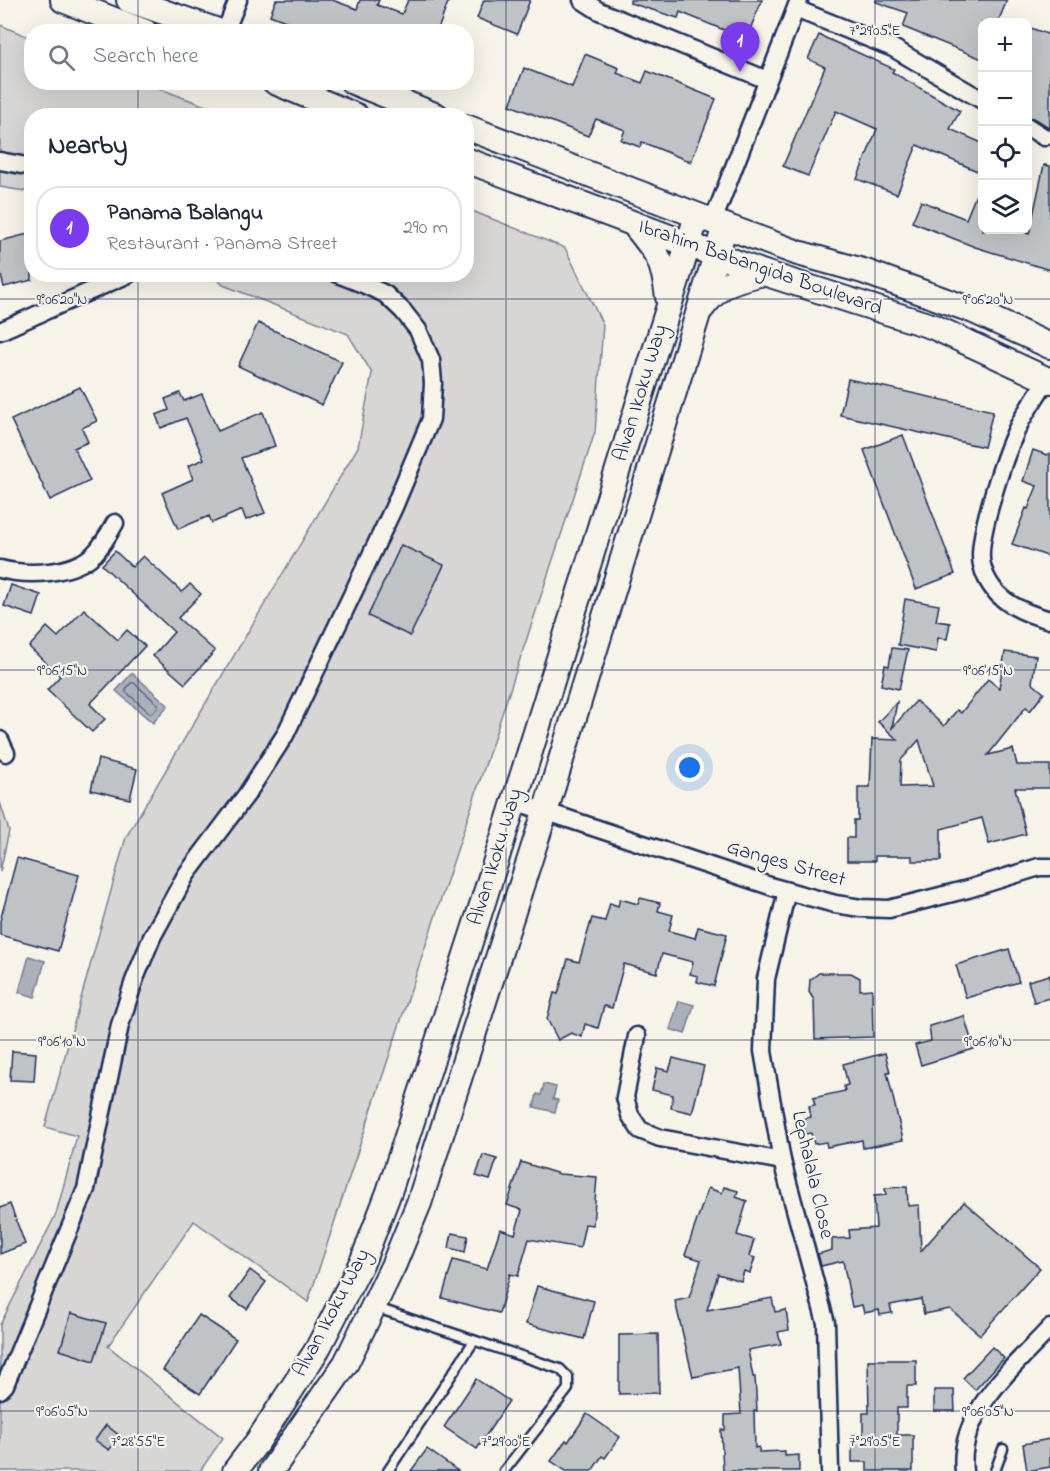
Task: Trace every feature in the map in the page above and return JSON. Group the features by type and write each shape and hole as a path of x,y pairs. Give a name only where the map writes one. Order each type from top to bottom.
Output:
{"street":[{"path":"63,0 124,24"},
{"path":"129,0 200,24"},
{"path":"227,24 238,0"},
{"path":"582,0 599,11 767,80"},
{"path":"712,221 798,4 893,48 978,98"},
{"path":"294,90 337,108"},
{"path":"373,90 417,108"},
{"path":"1032,129 1044,136"},
{"name":"Ibrahim Babangida Boulevard","path":"474,130 798,253 863,271 974,310 1050,346"},
{"path":"0,161 24,166"},
{"name":"Ibrahim Babangida Boulevard","path":"474,163 716,256 934,327 1048,380"},
{"name":"Alvan Ikoku Way","path":"235,1471 258,1441 317,1350 363,1260 396,1171 687,245 712,221"},
{"name":"Alvan Ikoku Way","path":"272,1471 346,1363 394,1264 419,1203 545,812 716,256 712,221"},
{"path":"635,225 655,250 664,268 669,305"},
{"path":"698,312 718,288 742,278 764,273"},
{"path":"0,331 111,282"},
{"path":"0,1390 5,1385 86,1189 120,1025 134,981 152,937 186,875 247,794 285,735 394,507 431,419 433,383 430,360 418,330 403,310 385,294 358,282"},
{"path":"1048,380 1020,424 994,492 980,549 982,566 991,585 1004,601 1024,613 1050,620"},
{"path":"0,569 20,574 68,568 92,556 115,523"},
{"name":"Ganges Street","path":"514,801 787,891 835,904 861,908 889,909 968,889 1039,867 1050,867"},
{"name":"Lephalala Close","path":"787,891 766,979 763,1051 782,1161 826,1323 830,1471"},
{"path":"637,1036 625,1097 630,1115 639,1130 660,1138 782,1161"},
{"path":"964,1471 964,1445 970,1425 996,1387 1050,1328"}],"lane":[{"path":"374,1307 561,1369 568,1377 568,1389 504,1471"},
{"path":"388,1471 474,1341"},
{"path":"995,1471 1003,1449"}],"shaded area":[{"path":"0,25 24,35 24,90 163,90 211,108 24,108 24,191 0,187"},
{"path":"474,212 565,248 603,325 595,432 308,1302 194,1221 108,1346 223,1438 200,1471 0,1471 0,1325 56,1214 77,1136 45,1127 126,837 358,447 372,373 348,334 220,282 474,282"},
{"path":"0,802 9,831 0,872"}],"water":[{"path":"132,673 168,705 153,723 116,691"},
{"path":"29,956 45,961 35,997 19,992"},
{"path":"679,1001 694,1005 685,1034 670,1029"},
{"path":"544,1084 556,1087 553,1099 558,1100 555,1112 534,1107 537,1094 541,1095"}],"building":[{"path":"276,0 332,0 357,9 360,0 379,0 377,5 402,14 408,0 449,0 440,24 293,24 270,15"},
{"path":"484,0 530,0 517,34 477,18"},
{"path":"630,0 762,0 746,39 680,12 678,18 630,3"},
{"path":"876,0 1007,0 1000,18 978,18 978,57 903,27 908,13 876,2"},
{"path":"1032,28 1050,35 1050,128 1032,118"},
{"path":"819,35 894,69 892,72 960,111 950,129 978,141 978,171 917,145 897,194 857,179 877,129 836,111 808,176 783,166 825,67 808,59"},
{"path":"585,54 619,68 617,73 642,83 647,71 716,99 691,162 642,142 640,147 621,140 625,130 596,119 588,136 510,105 524,68 572,87"},
{"path":"1044,165 1050,166 1050,270 975,247 912,222 921,201 966,219 978,190 978,234 1032,234 1032,220"},
{"path":"24,235 24,282 4,287 0,272 0,241"},
{"path":"258,323 342,362 322,405 238,366"},
{"path":"848,379 993,411 984,447 840,415"},
{"path":"80,387 97,421 82,428 88,442 74,448 90,481 50,500 11,420"},
{"path":"180,393 184,401 202,394 218,431 263,412 275,446 241,458 265,513 246,520 242,510 212,523 209,516 178,529 162,493 193,479 188,466 204,459 186,418 161,428 156,415 169,410 165,399"},
{"path":"903,435 955,574 916,589 864,450"},
{"path":"1033,450 1047,455 1050,453 1050,557 1012,544 1037,486 1023,481"},
{"path":"401,545 444,565 410,636 368,616"},
{"path":"115,551 132,567 143,556 182,592 190,584 201,594 178,618 215,651 185,684 153,656 174,632 102,565"},
{"path":"11,585 41,595 34,616 4,606"},
{"path":"905,599 939,605 936,621 950,623 947,639 938,638 936,652 898,645"},
{"path":"84,609 118,640 127,630 145,646 90,704 105,719 92,732 47,690 60,676 29,647 47,627 58,637"},
{"path":"892,648 908,650 899,689 881,685 885,665 889,666"},
{"path":"1005,652 1036,656 1032,683 1044,693 1030,711 1026,707 988,755 1013,749 1017,765 1050,765 1050,788 1015,788 1026,834 989,844 982,818 941,829 941,861 912,861 912,856 875,856 875,861 847,861 847,838 854,838 854,820 858,820 858,787 870,787 872,739 898,740 878,722 897,702 892,728 916,701 944,726 957,710 961,713 988,679 999,688","holes":["919,740 933,786 900,787 901,760"]},
{"path":"98,759 137,769 130,799 91,790"},
{"path":"17,858 79,875 58,951 0,935 0,921"},
{"path":"640,898 660,903 658,911 673,915 669,931 695,938 698,927 727,934 714,986 697,982 698,976 690,974 693,962 662,954 657,973 624,964 612,1008 604,1006 598,1028 585,1024 582,1037 571,1033 558,1040 547,1019 554,993 558,994 568,959 579,962 592,918 605,921 610,903 618,906 620,899 638,904"},
{"path":"1009,949 1019,982 966,998 956,965"},
{"path":"819,973 851,973 860,978 860,990 872,989 873,1037 815,1039 814,1000 809,992 810,980"},
{"path":"1050,975 1050,998 1034,1002 1028,981"},
{"path":"964,1016 974,1049 921,1065 915,1045 931,1041 929,1026"},
{"path":"12,1051 36,1053 34,1081 10,1080"},
{"path":"885,1053 890,1072 887,1072 903,1140 863,1148 862,1140 827,1147 826,1142 814,1144 811,1133 805,1134 802,1119 811,1117 809,1106 815,1105 813,1098 845,1091 844,1086 848,1085 843,1064"},
{"path":"673,1058 704,1066 692,1113 671,1108 673,1095 652,1090 657,1068 669,1071"},
{"path":"483,1155 497,1159 490,1180 476,1176"},
{"path":"521,1162 559,1174 597,1177 593,1225 585,1224 580,1248 529,1239 518,1276 510,1274 499,1313 442,1298 453,1260 487,1269 500,1229 515,1234 522,1210 507,1205"},
{"path":"724,1187 738,1191 736,1197 747,1201 737,1235 754,1240 749,1256 755,1258 750,1273 744,1271 741,1281 718,1274 707,1310 772,1298 775,1312 786,1310 789,1330 778,1332 781,1344 748,1350 753,1377 755,1377 757,1411 754,1411 755,1448 759,1447 759,1452 785,1451 785,1456 799,1455 799,1471 723,1471 721,1430 725,1430 725,1415 741,1414 738,1368 693,1377 675,1301 689,1298 701,1260 685,1255 708,1188 722,1193"},
{"path":"907,1187 908,1206 919,1205 921,1251 964,1202 1040,1268 980,1335 950,1309 924,1314 921,1299 890,1305 892,1313 880,1315 879,1310 864,1313 862,1305 852,1307 843,1261 821,1266 818,1254 832,1250 832,1239 850,1238 849,1230 876,1228 874,1196 886,1195 885,1188"},
{"path":"10,1204 25,1244 0,1254 0,1208"},
{"path":"452,1233 468,1236 465,1252 449,1248"},
{"path":"250,1270 266,1282 247,1309 230,1298"},
{"path":"537,1286 594,1301 584,1339 526,1324"},
{"path":"71,1313 106,1323 94,1361 60,1350"},
{"path":"199,1315 236,1339 200,1394 163,1370"},
{"path":"658,1334 659,1393 619,1394 619,1335"},
{"path":"992,1347 1004,1358 975,1390 963,1378"},
{"path":"868,1360 916,1360 916,1386 907,1386 907,1408 897,1408 897,1435 913,1435 913,1471 867,1471 867,1462 852,1462 852,1435 863,1435 863,1413 869,1413"},
{"path":"476,1379 509,1401 477,1449 444,1427"},
{"path":"934,1390 954,1390 955,1411 934,1411"},
{"path":"587,1414 620,1437 605,1458 602,1456 592,1471 566,1471 551,1461 566,1440 568,1442"},
{"path":"106,1425 120,1436 109,1450 95,1440"},
{"path":"1050,1439 1050,1467 1027,1471 1023,1444"},
{"path":"427,1449 458,1471 411,1471"}],"place":[{"name":"Panama Balangu","path":"740,72"}]}
